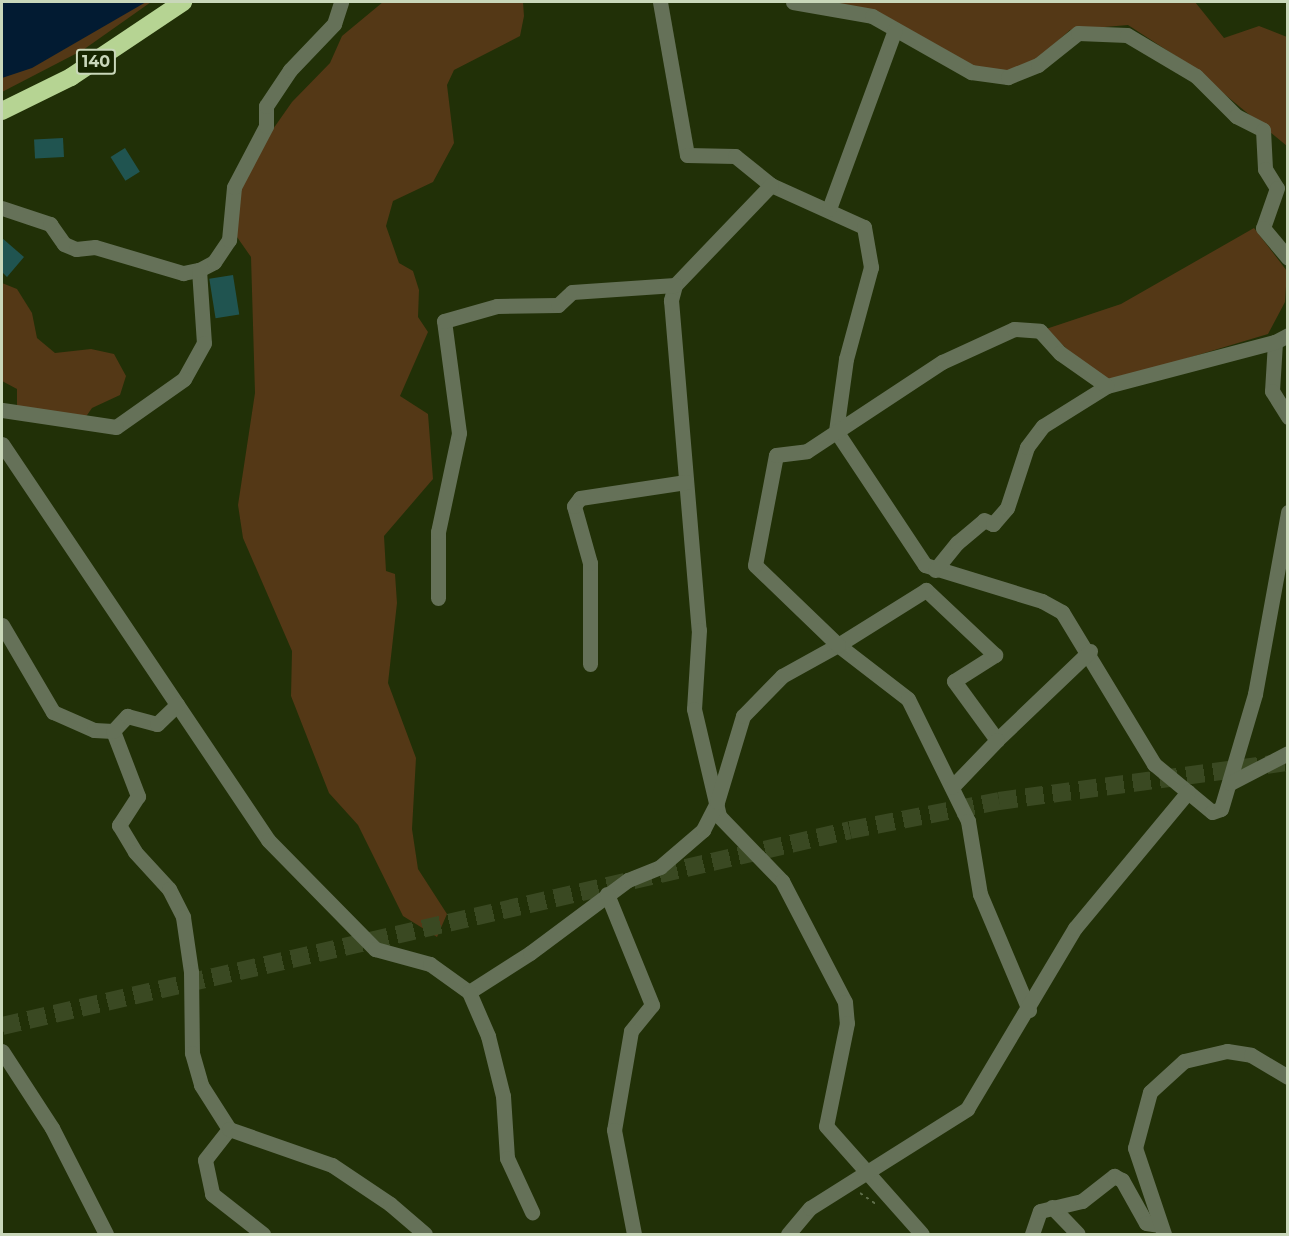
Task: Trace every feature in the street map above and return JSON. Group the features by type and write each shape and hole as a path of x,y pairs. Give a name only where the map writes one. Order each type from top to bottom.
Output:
{"highway":[{"name":"140","path":"2,111 71,77 183,2"}],"street":[{"path":"2,208 50,224 64,244 76,249 95,247 183,273 203,267 229,240 234,187 266,126 266,106 290,70 334,24 341,2"},
{"path":"660,2 687,155 724,152 771,185 864,226 871,267 846,359 836,431 925,566 1042,601 1072,621 1154,764 1212,812 1221,809 1255,694 1287,512"},
{"path":"793,2 872,16 970,72 1008,77 1038,65 1078,33 1127,35 1196,76 1236,116 1263,130 1265,169 1277,188 1263,228 1287,258"},
{"path":"829,209 895,30"},
{"path":"771,185 675,285 671,300 699,630 694,709 717,802 727,828 782,881 845,1002 847,1023 826,1126 865,1174 922,1234"},
{"path":"2,410 104,429 116,427 170,393 203,350 203,267"},
{"path":"438,598 438,532 459,433 444,321 497,306 558,305 572,292 675,285"},
{"path":"1029,1010 980,894 968,821 908,699 838,645 755,565 776,455 807,451 942,362 1014,329 1040,331 1060,353 1107,386"},
{"path":"935,570 957,543 984,520 993,524 1007,508 1027,447 1043,426 1107,386 1281,338 1272,391 1287,417"},
{"path":"2,444 268,840 347,925 375,949 430,964 468,992 488,1036 503,1096 507,1158 532,1212"},
{"path":"590,664 590,563 574,506 580,498 686,482"},
{"path":"468,992 607,894 660,867 703,830 717,802 743,716 782,676 838,645 926,590 995,655 954,681 997,740"},
{"path":"2,625 53,711 94,730 113,731 127,716 157,724 177,705"},
{"path":"952,788 997,740 1090,651"},
{"path":"113,731 138,796 119,825 135,852 169,889 183,917 191,972 192,1053 201,1085 229,1129 332,1165 390,1204 425,1234"},
{"path":"1230,783 1287,753"},
{"path":"788,1234 797,1218 967,1109 1029,1010 1075,928 1188,792"},
{"path":"607,894 652,1005 631,1031 614,1130 634,1234"},
{"path":"2,1051 52,1128 106,1234"},
{"path":"1162,1230 1135,1148 1141,1111 1163,1077 1184,1061 1227,1051 1251,1055 1287,1077"},
{"path":"229,1129 205,1160 212,1194 263,1234"},
{"path":"1032,1234 1040,1211 1082,1201 1114,1176 1122,1180 1146,1223 1162,1230"},
{"path":"1052,1207 1078,1234"}],"path":[{"path":"855,1193 886,1213"}],"shaded area":[{"path":"2,2 151,2 83,50 2,92"},
{"path":"383,2 523,2 524,16 520,36 454,70 447,85 454,143 433,182 393,201 386,226 399,263 413,271 419,290 418,317 428,332 400,396 428,414 433,479 384,536 386,571 395,574 397,603 388,683 416,758 412,829 418,869 447,914 437,937 403,916 358,825 329,793 291,696 292,651 243,538 238,505 255,393 251,257 230,227 236,182 292,102 330,63 342,36"},
{"path":"813,2 1195,2 1224,38 1259,26 1287,37 1287,146 1188,64 1128,25 1070,30 1033,63 1004,73 970,68 904,31"},
{"path":"1254,228 1287,271 1285,302 1268,334 1111,381 1097,378 1046,329 1121,304"},
{"path":"2,283 17,289 32,313 37,338 55,353 91,349 114,354 126,376 120,395 92,408 85,418 17,408 17,389 2,381"}],"water":[{"path":"2,2 146,2 32,68 2,78"}],"building":[{"path":"63,138 64,157 35,158 34,140"},
{"path":"125,148 140,172 125,181 111,157"},
{"path":"2,238 24,257 7,277 2,272"},
{"path":"233,275 239,315 216,318 209,279"}],"tunnel":[{"path":"2,1026 850,830 999,801 1288,762"}]}
